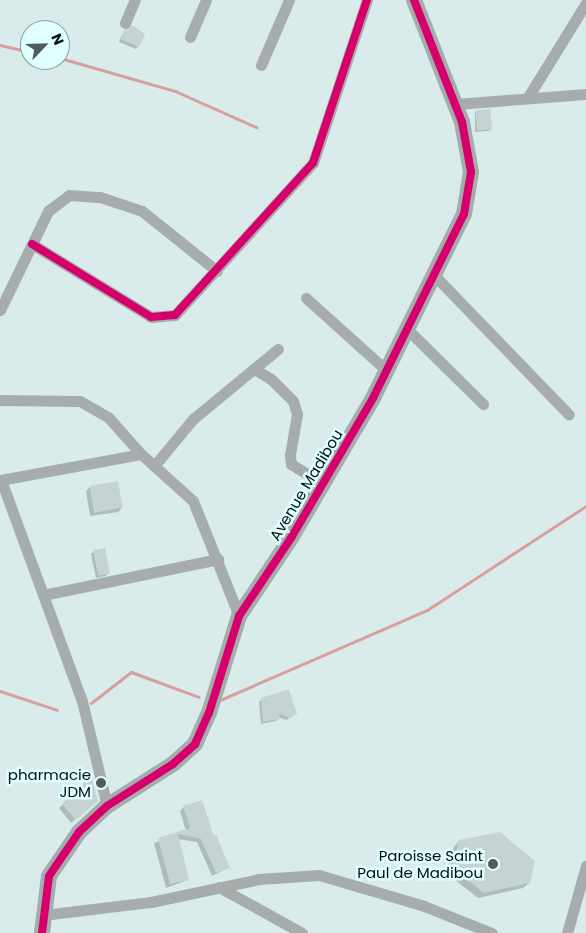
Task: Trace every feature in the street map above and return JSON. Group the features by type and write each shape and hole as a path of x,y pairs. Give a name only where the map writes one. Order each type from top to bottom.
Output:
{"street":[{"path":"125,23 135,0"},
{"path":"190,37 206,0"},
{"path":"262,65 289,0"},
{"path":"32,244 151,317 159,318 175,315 184,308 265,213 305,176 313,163 367,0"},
{"name":"Avenue Madibou","path":"42,933 49,876 58,858 79,832 107,806 173,764 195,744 209,713 239,616 323,484 386,370 455,235 470,192 468,149 456,104 414,0"},
{"path":"528,98 586,3"},
{"path":"456,104 586,94"},
{"path":"0,310 53,204 69,195 80,194 142,212 217,270"},
{"path":"434,275 568,414"},
{"path":"306,298 386,370"},
{"path":"407,329 483,404"},
{"path":"154,466 193,419 256,370 278,349"},
{"path":"256,370 270,379 293,401 297,414 290,455 291,464 323,484"},
{"path":"0,400 80,402 108,417 141,454 193,501 239,616"},
{"path":"107,806 87,714 0,480 141,454"},
{"path":"43,595 218,560"},
{"path":"567,933 586,866"},
{"path":"43,915 151,902 280,876 319,875 416,903 492,933"},
{"path":"219,887 302,933"}],"building":[{"path":"132,25 145,34 139,47 120,39 124,30"},
{"path":"490,109 492,129 477,130 475,111"},
{"path":"118,481 123,508 94,513 89,486"},
{"path":"105,548 110,574 98,576 93,550"},
{"path":"289,689 297,714 290,718 279,714 280,719 263,722 261,698"},
{"path":"91,776 98,801 76,820 62,804"},
{"path":"202,800 214,836 216,835 230,868 216,873 201,839 178,834 189,880 170,884 158,838 190,828 183,806"},
{"name":"Paroisse Saint Paul de Madibou","path":"500,832 535,861 530,883 484,893 451,867 459,840"}],"waterway":[{"path":"0,45 20,50"},
{"path":"70,61 175,91 256,127"},
{"path":"220,700 427,610 586,506"},
{"path":"91,703 131,672 199,697"},
{"path":"0,691 57,710"}],"cycle path":[{"path":"32,244 151,317 175,315 313,163 367,0"},
{"path":"42,933 49,876 79,832 107,806 173,764 195,744 209,713 239,616 291,538 373,398 464,214 471,172 462,122 414,0"}],"place":[{"name":"pharmacie JDM","path":"101,783"},
{"name":"Paroisse Saint Paul de Madibou","path":"493,864"}]}
